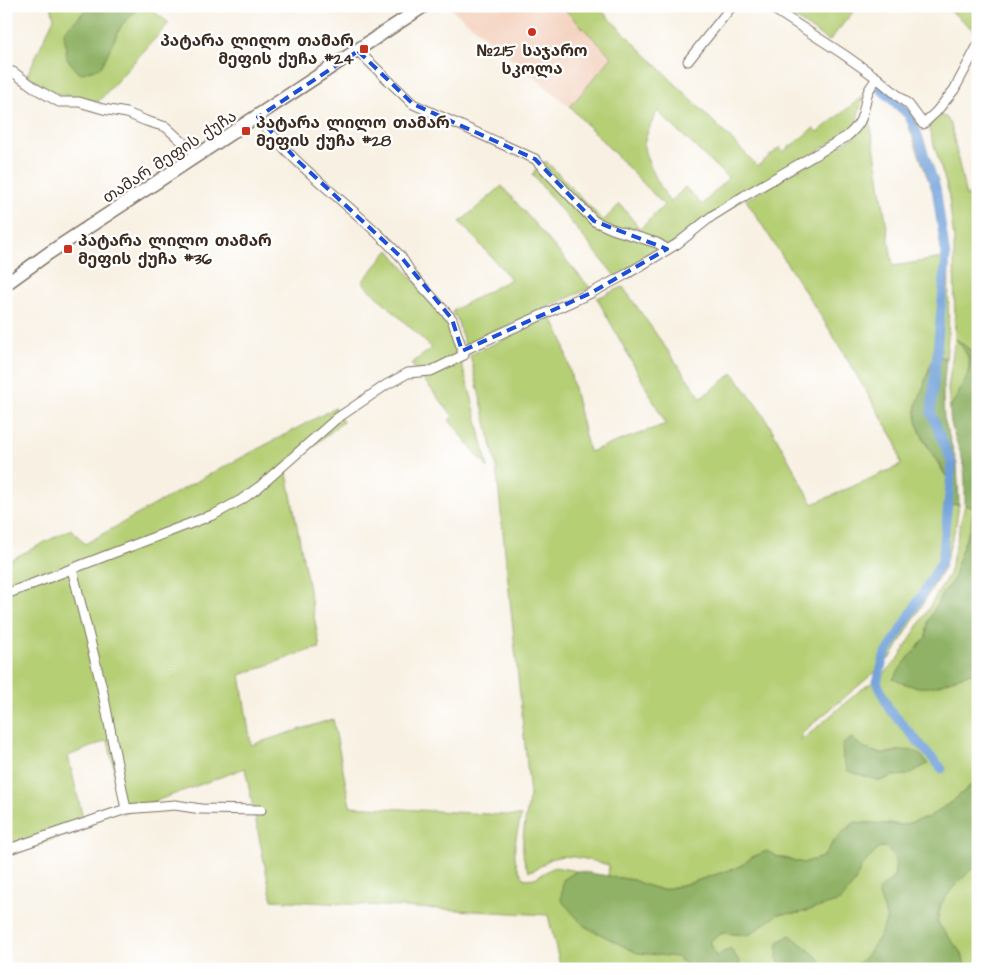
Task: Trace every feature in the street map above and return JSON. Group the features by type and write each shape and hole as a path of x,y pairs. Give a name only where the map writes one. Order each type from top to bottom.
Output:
{"street":[{"name":"თამარ მეფის ქუჩა","path":"6,284 424,6"},
{"path":"688,61 732,6"},
{"path":"769,6 844,54 877,78 909,105 923,124 936,112 954,90 978,45"},
{"path":"358,51 413,104 535,159 594,221 612,229 658,243 667,249"},
{"path":"13,72 59,102 79,102 127,113 166,127 198,156"},
{"path":"6,594 215,514 259,487 350,409 386,385 408,373 431,371 463,353 625,275 677,244 712,216 846,137 858,128 863,117 867,93 877,78"},
{"path":"258,117 267,130 297,160 401,256 413,276 452,319 463,353"},
{"path":"72,569 102,688 126,809"},
{"path":"6,850 126,809 175,805 201,809 261,810"}],"highlighted area":[{"path":"358,51 413,104 535,159 594,221 667,249 591,293 462,351 452,319 401,257 297,160 258,117"}],"shaded area":[{"name":"№215 საჯარო სკოლა","path":"448,6 561,6 612,57 570,107"}],"green space":[{"path":"51,6 91,6 80,15 101,67 121,26 141,6 147,6 169,23 98,102 53,93 27,75 54,18"},
{"path":"91,6 141,6 121,26 101,67 80,74 67,59 64,31"},
{"path":"561,6 597,6 758,166 780,147 783,152 814,128 818,132 863,96 855,127 675,243 616,277 532,174 546,161 603,221 620,204 640,229 664,205 570,107 612,57","holes":["657,111 728,178 702,205 685,187 670,203 654,174 644,144"]},
{"path":"777,6 858,6 829,41"},
{"path":"945,6 978,6 978,34"},
{"path":"880,84 911,111 920,129 940,188 949,262 946,358 936,356 930,365 916,412 918,425 924,441 947,478 951,490 950,504 959,504 956,525 944,568 892,656 803,732 801,741 858,692 883,675 899,658 949,574 965,505 974,508 971,525 957,563 954,579 942,594 928,622 926,637 902,666 941,685 955,678 978,671 978,779 954,800 929,817 902,825 889,823 836,838 823,857 803,863 776,856 752,857 742,866 662,890 633,880 608,876 609,865 567,856 553,858 536,869 529,871 523,855 523,844 530,794 496,464 470,355 551,317 562,338 589,452 666,424 597,298 623,287 701,398 733,373 765,417 813,504 901,465 896,442 831,332 746,200 857,135 869,114 893,266 943,258 936,201 909,127 911,124 895,105 886,100 877,89","holes":["851,738 868,750 879,753 900,750 907,775 892,776 880,781"]},
{"path":"940,116 946,117 951,125 966,197 978,187 978,356 957,341 967,353 969,367 965,382 950,409 948,389 955,338 954,239 948,190 929,129 932,122"},
{"path":"502,186 590,288 465,345 457,319 452,311 511,279 460,222"},
{"path":"389,250 449,323 472,399 488,468 449,420 453,416 411,364 432,348 362,282"},
{"path":"955,338 978,356 978,671 937,686 918,687 893,679 926,637 928,622 942,594 954,579 957,563 971,525 974,508 965,505 965,481 962,458 950,416 951,406 966,379 969,366 966,353"},
{"path":"936,356 946,358 943,395 944,418 957,464 959,504 950,505 950,488 947,478 924,439 917,422 917,404"},
{"path":"335,408 343,422 286,468 320,648 240,675 251,745 333,719 350,806 521,816 515,856 516,864 525,879 535,878 554,867 577,871 563,880 584,926 610,938 677,957 688,966 687,969 561,969 548,915 272,900 245,768 123,813 108,740 68,756 85,827 6,857 6,562 71,529 85,544 190,485"},
{"path":"851,738 874,752 884,754 904,750 914,751 923,757 928,764 907,775 892,776 880,781 848,771 843,759 842,745"},
{"path":"978,779 978,863 952,889 941,904 937,922 962,954 966,969 851,969 873,947 887,919 878,891 894,877 895,864 893,857 885,847 880,847 861,867 854,884 840,901 800,913 778,914 749,935 722,933 710,941 716,957 730,948 740,962 737,969 687,969 688,966 677,957 637,953 584,926 561,900 563,880 577,871 633,880 662,890 741,866 752,857 767,851 776,856 803,863 823,857 836,838 855,822 902,825 929,817 954,800"},
{"path":"880,847 885,847 889,851 895,864 894,877 878,891 887,919 867,956 856,967 840,969 825,967 816,956 790,935 777,958 784,969 737,969 740,962 730,948 716,957 710,941 722,933 749,935 778,914 800,913 854,884 860,867"},
{"path":"978,863 978,969 966,969 962,954 937,922 941,904 952,889"},
{"path":"790,935 816,956 825,966 838,969 784,969 777,958 778,942"}],"waterway":[{"path":"880,89 908,115 916,131 936,188 946,257 931,413 952,464 942,561 884,657 877,682 889,709 942,769"}],"place":[{"name":"№215 საჯარო სკოლა","path":"532,32"},
{"name":"პატარა ლილო თამარ მეფის ქუჩა #24","path":"364,49"},
{"name":"პატარა ლილო თამარ მეფის ქუჩა #28","path":"246,131"},
{"name":"პატარა ლილო თამარ მეფის ქუჩა #36","path":"68,249"}]}
